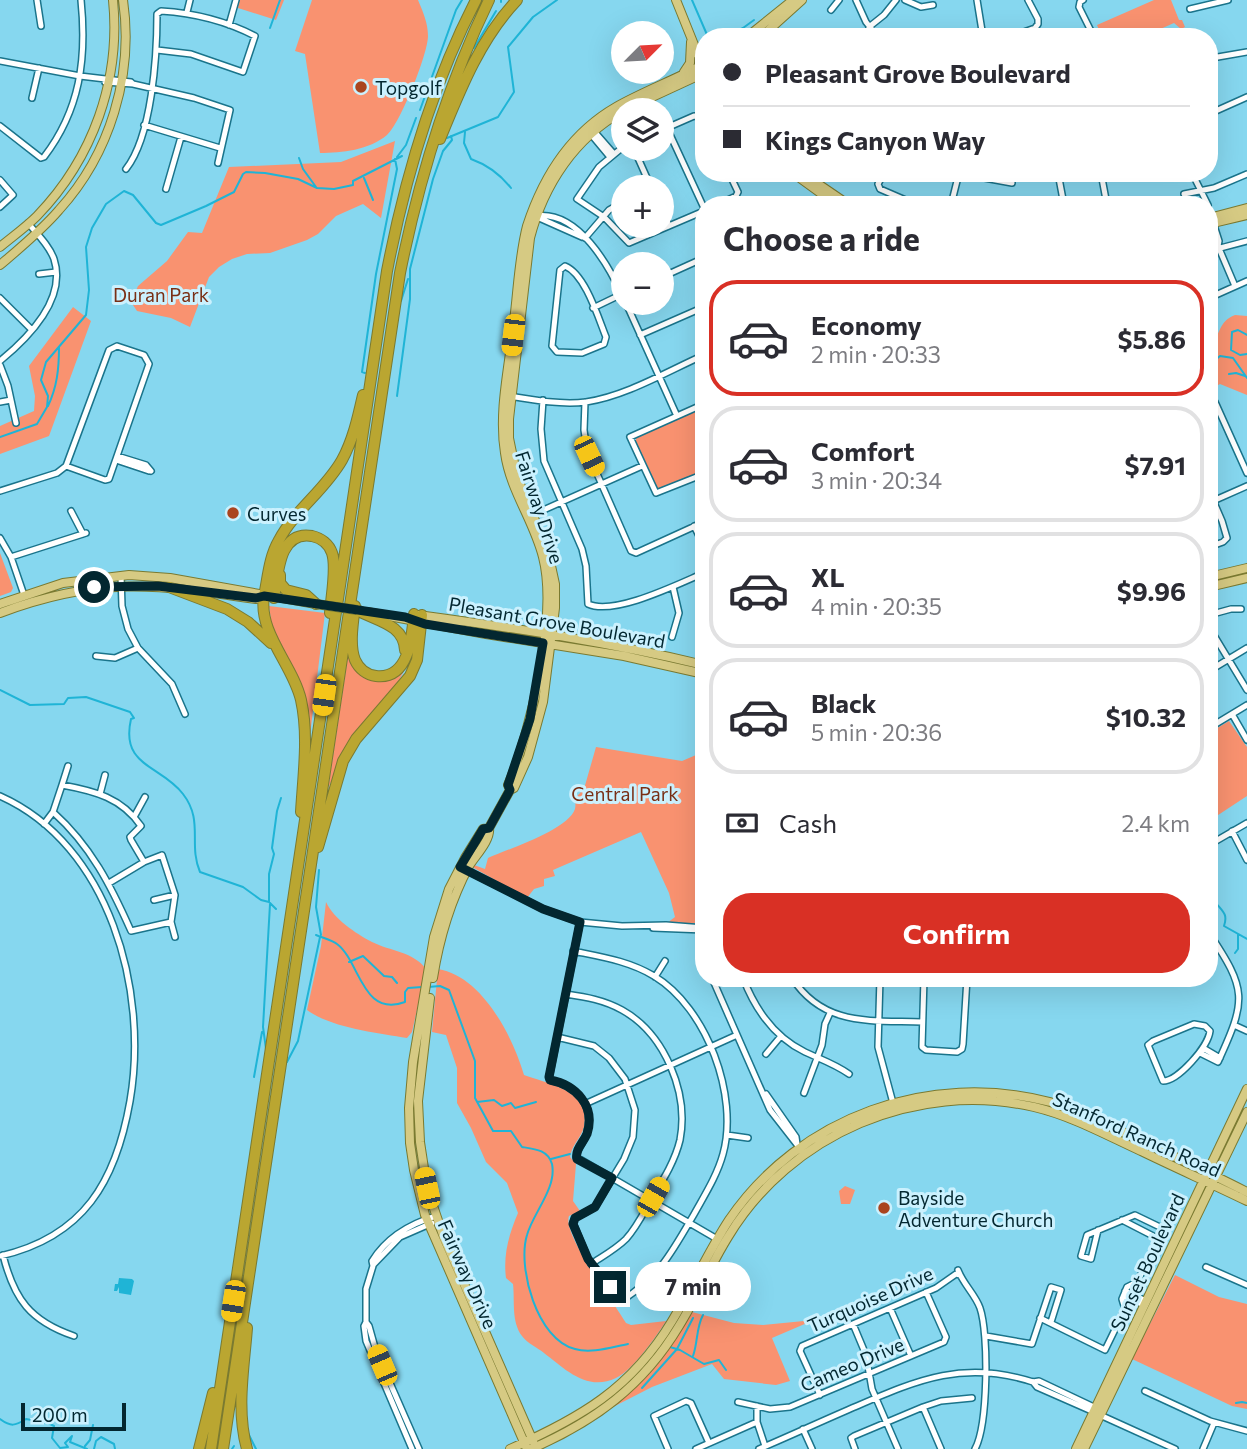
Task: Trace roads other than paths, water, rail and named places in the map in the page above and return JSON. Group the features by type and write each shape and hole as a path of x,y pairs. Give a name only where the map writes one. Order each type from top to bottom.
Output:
{"highway":[{"path":"211,1449 301,883 355,568 400,273 421,181 456,76 489,0"},
{"path":"421,181 474,61 499,20 517,0"},
{"path":"490,36 527,0"},
{"path":"223,1449 301,883 324,695 392,244 415,157 440,81 473,3"},
{"path":"269,597 271,559 279,539 334,472 351,440 382,305"},
{"path":"301,883 304,721 301,699 263,613 286,546 301,536 322,540 332,555 324,695"},
{"path":"355,568 353,649 356,661 366,672 381,676 396,671 406,658 415,618"},
{"path":"280,569 280,583 286,590 306,595 316,604"},
{"path":"169,587 239,615 265,637 289,668"},
{"path":"357,610 391,625 400,633 405,644 406,658"},
{"path":"301,883 342,761 356,739 410,676 417,660 415,618"},
{"path":"244,1301 247,1321 242,1419 247,1449"},
{"path":"200,1449 226,1348"}],"main road":[{"path":"0,265 68,200 93,164 111,123 115,36 113,0"},
{"path":"0,247 35,219 62,187 82,157 114,81 126,34 123,0"},
{"path":"676,0 695,47"},
{"path":"758,28 793,0"},
{"path":"771,28 802,0"},
{"path":"691,39 695,42"},
{"path":"681,76 690,63 691,39"},
{"name":"Fairway Drive","path":"531,1446 432,1220 418,1115 419,1076 428,996 431,975 464,868 489,835 489,828 512,789 532,744 543,702 548,598 546,573 512,460 509,432 509,396 518,283 526,232 563,164 590,130 618,106 695,68"},
{"name":"Fairway Drive","path":"651,98 695,77"},
{"name":"Fairway Drive","path":"590,130 611,118"},
{"path":"805,182 825,196"},
{"path":"815,182 836,196"},
{"path":"1218,217 1247,208"},
{"name":"Fairway Drive","path":"509,396 533,215"},
{"path":"1218,219 1247,215"},
{"path":"518,283 521,288 517,320 519,334"},
{"path":"1218,575 1247,568"},
{"path":"0,608 20,601 24,595 76,580 170,578 257,592 269,597"},
{"path":"1218,585 1247,578"},
{"path":"0,608 121,581 256,598 269,597 357,610"},
{"name":"Pleasant Grove Boulevard","path":"370,615 415,618 547,639 639,649 695,663"},
{"name":"Fairway Drive","path":"512,789 520,770 516,765 530,719 547,639"},
{"name":"Pleasant Grove Boulevard","path":"547,639 695,672"},
{"path":"651,662 656,656 681,662 683,660"},
{"path":"516,765 523,760 532,744"},
{"name":"Sunset Boulevard","path":"1076,1449 1098,1412 1210,1178 1247,1089"},
{"name":"Stanford Ranch Road","path":"531,1446 592,1408 635,1371 673,1320 717,1239 750,1193 769,1172 834,1126 893,1107 909,1099 944,1093 1004,1094 1052,1103 1124,1132 1247,1201"},
{"name":"Stanford Ranch Road","path":"510,1449 531,1446 583,1424 641,1377 680,1324 714,1261 749,1206 800,1148 832,1136 890,1107 977,1100 1019,1104 1065,1116 1247,1192"},
{"name":"Sunset Boulevard","path":"1084,1449 1145,1303 1247,1111"},
{"path":"1065,1116 1071,1114 1093,1123 1098,1120"},
{"path":"1102,1133 1107,1129 1120,1134 1124,1132"},
{"path":"714,1261 719,1242 717,1239"}],"street":[{"path":"37,0 41,26"},
{"path":"0,126 38,158 44,157 59,137 68,118 80,76 83,30 80,0"},
{"path":"187,12 190,0"},
{"path":"229,25 236,0"},
{"path":"831,10 839,0"},
{"path":"856,0 869,27 884,15 896,0"},
{"path":"905,0 921,7 933,5"},
{"path":"977,0 982,28"},
{"path":"1028,0 1038,19 1037,25 1030,28"},
{"path":"1083,0 1079,7 1090,28"},
{"path":"1190,9 1228,0"},
{"path":"126,169 133,160 152,88 157,50 157,14 161,11 187,12 255,36 243,72 191,54 157,50"},
{"path":"1218,58 1231,57 1247,51"},
{"path":"0,61 152,88 230,110 218,163"},
{"path":"32,98 39,68"},
{"path":"1218,110 1247,97"},
{"path":"674,125 695,116"},
{"path":"144,125 220,148"},
{"path":"590,130 611,155 589,180 577,199 611,224"},
{"path":"166,189 181,137"},
{"path":"674,149 698,196"},
{"path":"1184,194 1202,193 1247,174"},
{"path":"0,180 13,195 0,207"},
{"path":"879,182 880,189 896,196"},
{"path":"1007,182 1012,183"},
{"path":"1196,182 1203,196"},
{"path":"585,238 611,209"},
{"path":"674,224 695,213"},
{"path":"533,215 543,215 564,223 585,238 605,260 611,272"},
{"path":"16,423 0,363 31,329 53,297 56,272 50,251 28,223"},
{"path":"624,238 629,243 641,238"},
{"path":"1218,239 1218,247 1235,286"},
{"path":"1218,247 1247,241"},
{"path":"674,272 695,262"},
{"path":"562,267 568,267 578,276 593,307 607,338 605,344 578,354 554,350 551,344 562,267"},
{"path":"39,274 56,272"},
{"path":"1218,294 1247,281"},
{"path":"0,298 31,329"},
{"path":"593,307 611,300"},
{"path":"640,335 695,311"},
{"path":"631,315 677,416"},
{"path":"0,491 57,473 66,466 107,354 117,346 144,355 149,360 111,476 105,480 66,466"},
{"path":"509,396 585,402 611,396 695,359"},
{"path":"0,402 11,400"},
{"path":"543,400 541,429 544,461 582,549 586,566 586,600 590,606 636,600 695,577"},
{"path":"585,402 586,445 633,553 694,526"},
{"path":"695,408 630,436 654,492 658,494 695,478"},
{"path":"1218,409 1247,473"},
{"path":"116,458 146,465 151,471 116,458"},
{"path":"530,516 642,466"},
{"path":"1218,499 1247,486"},
{"path":"11,557 84,534 71,511"},
{"path":"1218,514 1227,538 1218,544"},
{"path":"0,538 11,557 24,595"},
{"path":"121,581 124,618 138,648 172,684 185,714"},
{"path":"672,637 679,613 673,587"},
{"path":"1218,613 1241,609"},
{"path":"1218,642 1247,690"},
{"path":"96,656 115,658 138,648"},
{"path":"1218,665 1247,648"},
{"path":"1218,723 1247,705"},
{"path":"1232,714 1247,740"},
{"path":"44,824 53,812 68,766"},
{"path":"100,794 105,775"},
{"path":"62,785 100,794 131,811 141,826 130,837 144,862"},
{"path":"0,796 44,824 73,854 89,876 118,940 132,998 135,1068 124,1137 109,1176 79,1215 47,1238 26,1249 1,1256 12,1285 29,1310 43,1323 74,1336"},
{"path":"134,817 145,797"},
{"path":"53,812 81,840 101,869 131,932 171,922"},
{"path":"1218,840 1247,823"},
{"path":"1232,831 1247,860"},
{"path":"109,883 160,854 164,856 175,895 171,922 175,937"},
{"path":"464,868 543,909 580,922 695,928"},
{"path":"89,876 101,869"},
{"path":"153,900 175,895"},
{"path":"580,922 549,1079 570,1087 585,1104 589,1117 588,1128 576,1157 717,1239"},
{"path":"1202,1050 1219,1060 1242,1009 1242,981 1236,968 1218,945"},
{"path":"557,1037 594,1046 618,1068 627,1084 635,1110 634,1130 628,1152 595,1207 573,1221 591,1264 620,1301 640,1289 656,1274 718,1170 727,1135 725,1089 710,1047 685,1004 655,977 618,960 573,951"},
{"path":"655,977 665,961"},
{"path":"716,987 762,1088 796,1137 800,1148"},
{"path":"748,987 760,1012 781,1036 849,1074"},
{"path":"800,987 810,999 830,1013 846,1018 922,1022"},
{"path":"880,987 879,1054 893,1107"},
{"path":"924,987 921,1045 924,1049 960,1051 963,1044 966,987"},
{"path":"566,994 605,1002 631,1016 654,1039 669,1065 681,1102 680,1137 672,1163 628,1237 591,1264"},
{"path":"804,1093 830,1013"},
{"path":"1197,1024 1210,1031 1202,1050 1166,1082 1160,1077 1147,1048 1153,1041 1197,1024"},
{"path":"1236,1026 1247,1031"},
{"path":"585,1104 737,1035"},
{"path":"766,1054 781,1036"},
{"path":"727,1135 748,1138"},
{"path":"1040,1318 1105,1350 1125,1309 1124,1293 1128,1286 1137,1282 1164,1229 1135,1215 1098,1230 1087,1235 1081,1256 1091,1259 1098,1230"},
{"path":"415,1448 370,1353 364,1326 366,1289 373,1261 390,1238 407,1227 432,1220"},
{"path":"1122,1220 1159,1239"},
{"path":"1206,1266 1247,1285"},
{"name":"Turquoise Drive","path":"820,1395 800,1348 943,1284 956,1274 959,1273 976,1300 986,1336"},
{"path":"975,1449 981,1430 986,1336 1031,1345 1050,1287 1061,1290 1051,1322"},
{"name":"Cameo Drive","path":"738,1402 776,1409 790,1407 947,1340 926,1292"},
{"path":"1124,1293 1145,1303"},
{"path":"890,1308 911,1356"},
{"path":"853,1324 866,1355 868,1373 876,1398 898,1449"},
{"path":"757,1406 762,1448 914,1381 961,1372 985,1372 1039,1381 1175,1449"},
{"path":"1145,1391 1214,1423 1247,1431"},
{"path":"855,1449 851,1438 854,1436 923,1407 942,1401 972,1398"},
{"path":"668,1449 654,1416 686,1401 691,1403 709,1443"},
{"path":"923,1407 942,1449"},
{"path":"696,1449 757,1422"},
{"path":"1203,1449 1214,1423"},
{"path":"803,1429 812,1449"}],"water":[{"path":"119,1278 134,1281 131,1295 119,1293 119,1287 114,1291"}],"waterway":[{"path":"270,28 280,0"},
{"path":"420,110 462,0"},
{"path":"447,138 498,117 514,92 508,47 533,17 557,0"},
{"path":"692,0 704,28"},
{"path":"474,48 496,11"},
{"path":"743,28 754,20"},
{"path":"397,157 406,145 416,118"},
{"path":"465,132 464,143 471,159 493,170 511,188"},
{"path":"397,396 410,299 410,269 433,179 443,151 452,140 451,136"},
{"path":"0,437 37,424 47,407 48,396 41,380 46,362 86,315 89,290 86,247 92,228 106,204 124,191 133,195 156,223 161,225 234,192 246,172 298,179 317,188 334,189 353,185 353,181 402,156"},
{"path":"299,158 303,169 316,187"},
{"path":"365,373 362,372 376,274 397,169 395,159"},
{"path":"364,178 373,200"},
{"path":"401,301 408,279"},
{"path":"1247,335 1238,330 1232,332 1231,350 1240,355 1247,354"},
{"path":"48,406 57,378 59,347"},
{"path":"1218,358 1233,358 1247,378"},
{"path":"1229,374 1245,376"},
{"path":"0,690 30,705 64,704 68,698 86,697 130,712 134,718 131,719 129,735 131,747 145,764 174,784 189,804 193,814 195,852 200,872 243,887 276,909"},
{"path":"269,902 269,874 281,798"},
{"path":"319,870 316,907 321,935"},
{"path":"266,1049 263,1027 270,904"},
{"path":"1218,906 1224,913 1224,926 1247,939"},
{"path":"316,935 335,943 345,952 363,985 379,1002 391,1005 405,1002 408,988 422,987"},
{"path":"1235,953 1238,949 1238,935"},
{"path":"287,1062 298,1041 320,937"},
{"path":"349,962 363,956 384,976 392,977 397,983"},
{"path":"428,987 440,986 449,990 475,1061 475,1098 493,1131 511,1131 522,1147 544,1153 552,1164 551,1182 530,1227 525,1249 528,1283 540,1317 562,1343 575,1349 595,1350 628,1344"},
{"path":"254,1077 262,1032"},
{"path":"477,1102 494,1100 502,1106 511,1103 515,1108 536,1102"},
{"path":"551,1159 570,1154"},
{"path":"693,1356 703,1315"},
{"path":"642,1388 677,1349 693,1318"},
{"path":"670,1347 704,1364 719,1360 726,1370"},
{"path":"1236,1403 1247,1403"},
{"path":"0,1419 13,1425 26,1419 48,1423 54,1426 52,1438 60,1448 68,1447 65,1443 72,1436 70,1442 87,1449"},
{"path":"85,1446 90,1440 93,1425"},
{"path":"248,1433 256,1449"},
{"path":"94,1449 96,1441 101,1437 114,1444 115,1449"}],"place":[{"name":"Topgolf","path":"361,87"},
{"name":"Curves","path":"233,513"},
{"name":"Bayside Adventure Church","path":"884,1208"}],"park label":[{"name":"Duran Park","path":"161,294"},
{"name":"Central Park","path":"625,793"}]}
